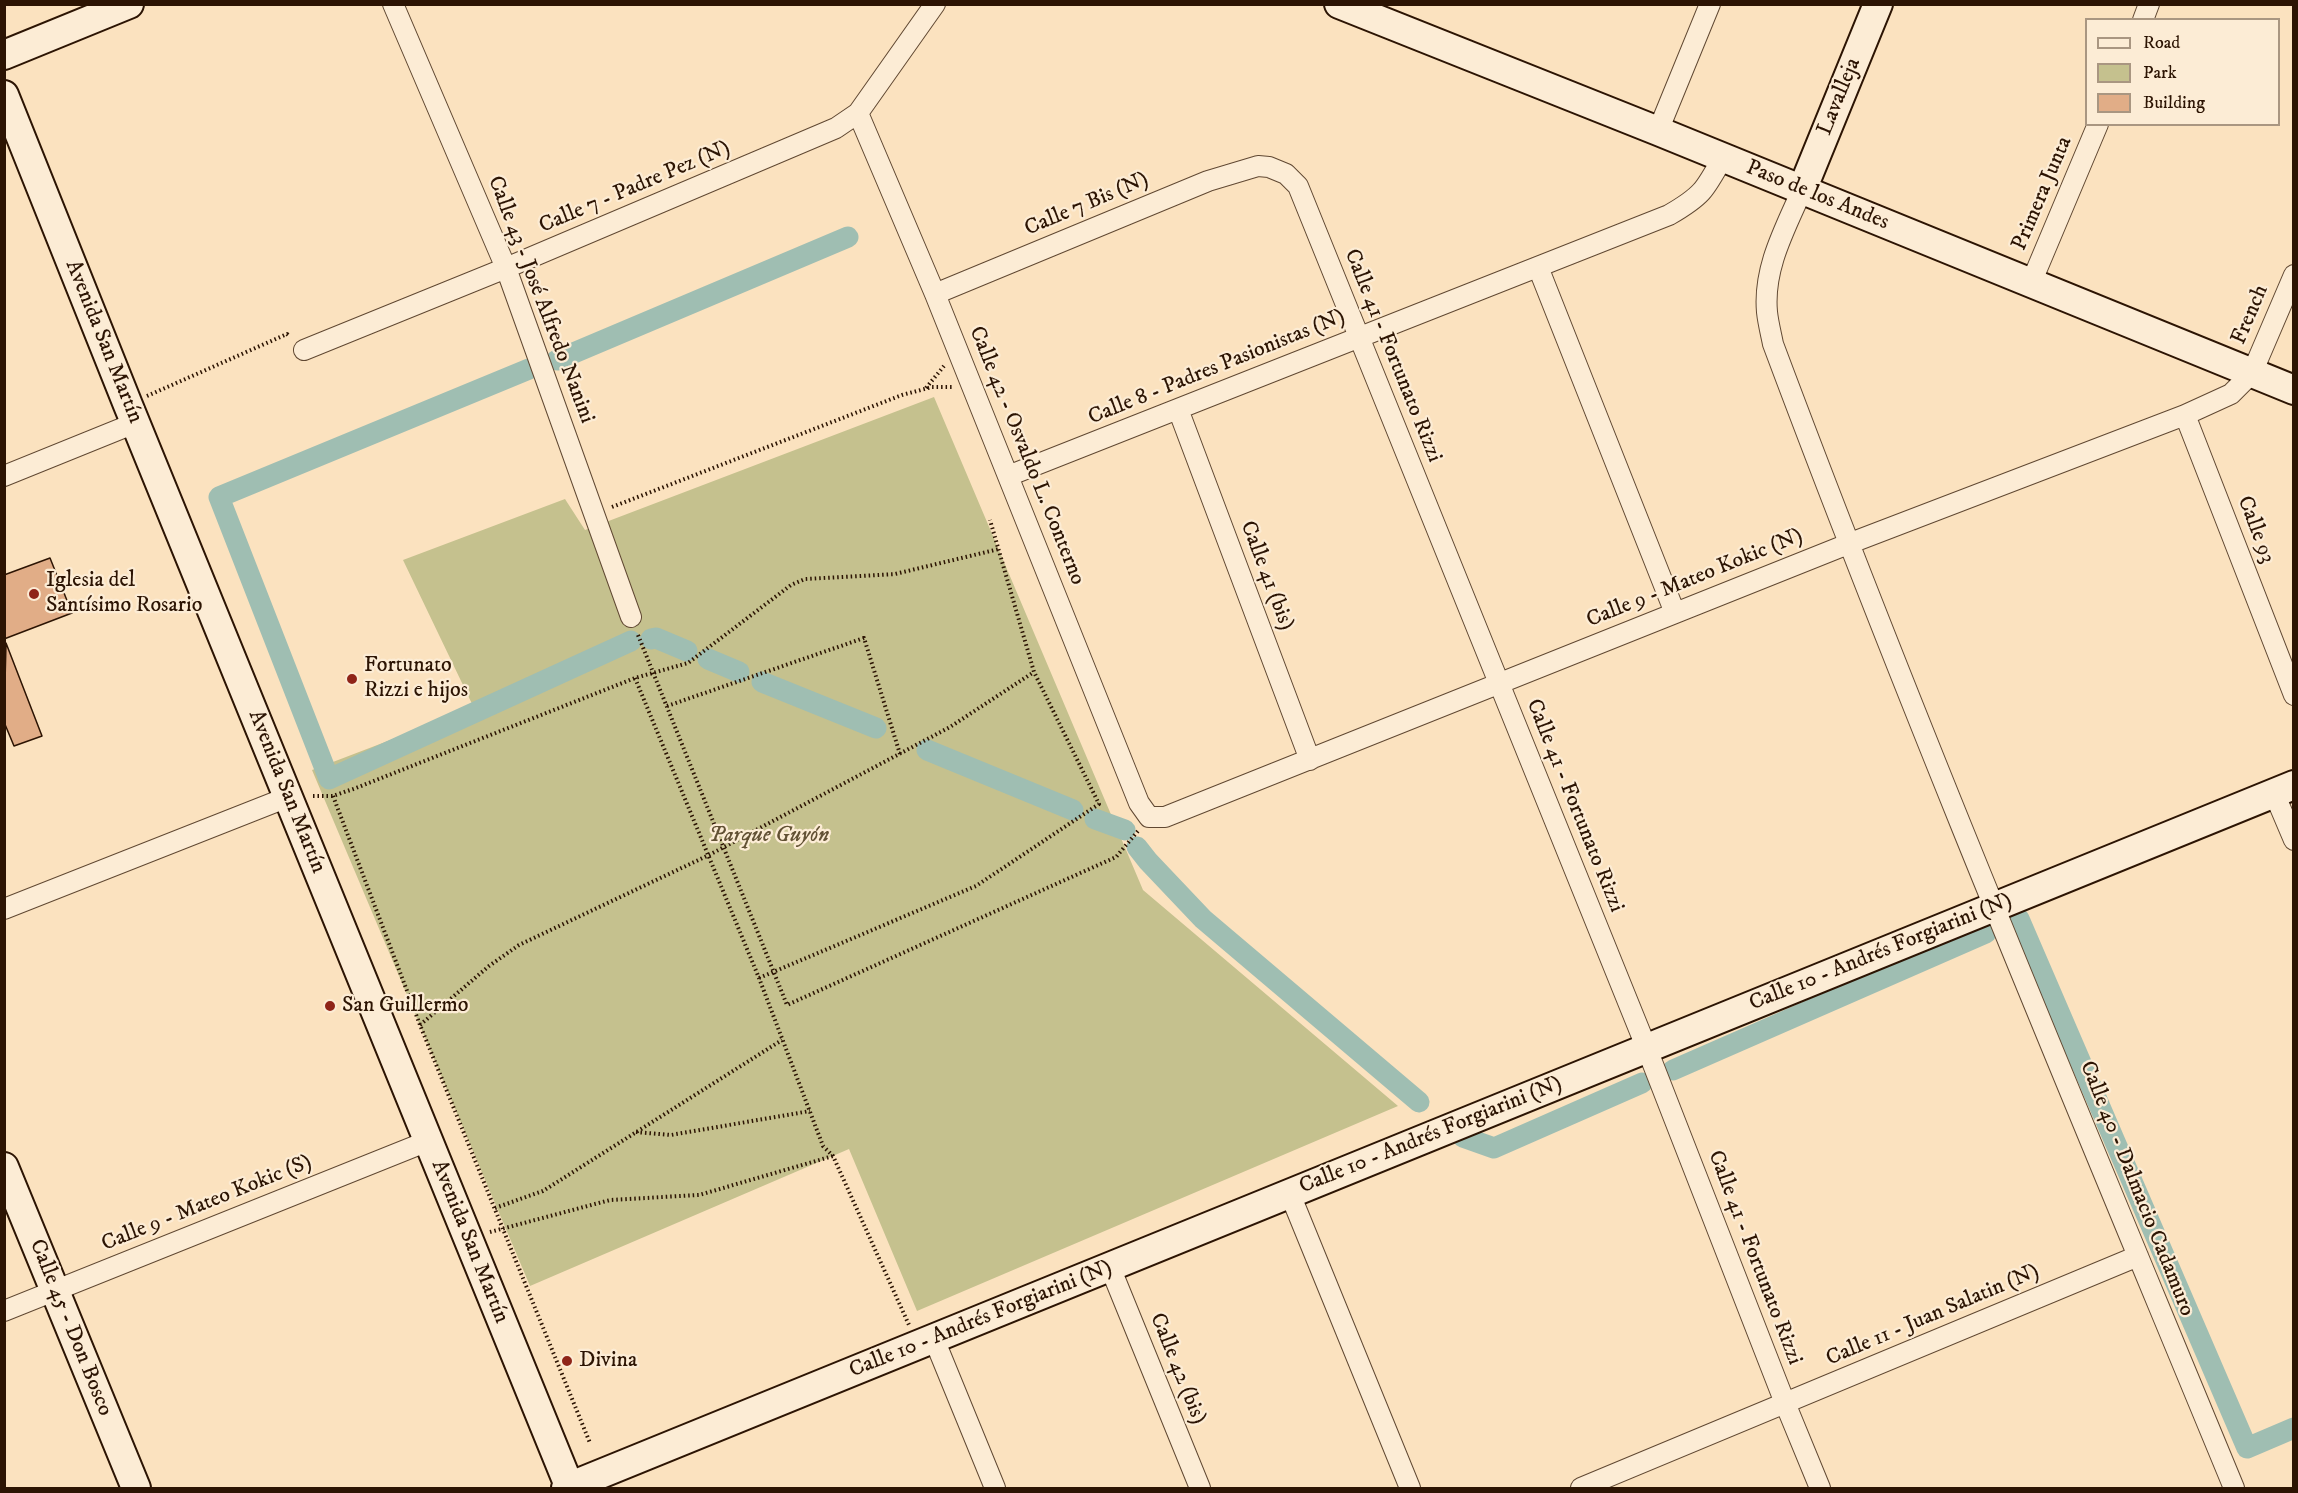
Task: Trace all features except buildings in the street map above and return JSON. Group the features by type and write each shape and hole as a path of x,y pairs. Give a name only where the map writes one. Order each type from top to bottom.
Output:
{"street":[{"path":"4,55 129,4"},
{"name":"Calle 43 - José Alfredo Nanini","path":"393,4 506,268 631,617"},
{"name":"Calle 7 - Padre Pez (N)","path":"304,350 836,129 858,113 935,4"},
{"name":"Paso de los Andes","path":"1339,4 1723,157 2294,390"},
{"path":"1658,131 1710,4"},
{"name":"Lavalleja","path":"1802,190 1878,4"},
{"name":"Avenida San Martín","path":"4,95 131,414 568,1488"},
{"name":"Calle 42 - Osvaldo L. Conterno","path":"858,113 936,294 1139,803 1149,817"},
{"name":"Primera Junta","path":"2031,283 2097,126"},
{"name":"Calle 8 - Padres Pasionistas (N)","path":"1008,476 1669,215 1707,188 1723,157"},
{"name":"Calle 7 Bis (N)","path":"936,294 1208,180 1258,166"},
{"name":"Calle 41 - Fortunato Rizzi","path":"1258,166 1269,167 1286,174 1298,186 1498,685 1647,1048 1820,1488"},
{"name":"Calle 40 - Dalmacio Cadamuro","path":"1802,190 1773,256 1767,285 1767,312 1773,344 1848,544 1993,908 2234,1488"},
{"path":"1538,267 1675,613"},
{"name":"French","path":"2252,373 2294,275"},
{"name":"Calle 9 - Mateo Kokic (N)","path":"1149,817 1165,817 1848,544 2185,416 2232,394 2252,373"},
{"name":"Calle 41 (bis)","path":"1178,409 1310,760"},
{"path":"4,476 131,414"},
{"name":"Calle 93","path":"2185,416 2294,695"},
{"path":"2284,789 2294,840"},
{"name":"Calle 10 - Andrés Forgiarini (N)","path":"568,1488 2284,789"},
{"path":"4,909 288,798"},
{"name":"Calle 9 - Mateo Kokic (S)","path":"4,1311 428,1141"},
{"name":"Calle 45 - Don Bosco","path":"4,1167 136,1488"},
{"path":"1290,1194 1410,1488"},
{"name":"Calle 11 - Juan Salatin (N)","path":"1581,1488 2138,1256"},
{"name":"Calle 42 (bis)","path":"1110,1267 1200,1488"},
{"path":"926,1342 995,1488"}],"path":[{"path":"131,414 287,334 304,350"},
{"path":"594,514 902,395 932,387 959,387 976,395"},
{"path":"759,978 976,885 1099,804 1034,672 990,520"},
{"path":"288,798 333,796 635,678 688,663 791,585 805,579 895,574 999,549"},
{"path":"631,617 786,1005 1116,857 1149,817"},
{"path":"667,706 864,638 900,754"},
{"path":"420,1025 489,966 519,945 724,848 950,727 1034,672"},
{"path":"635,678 710,855 823,1146 833,1156 926,1342"},
{"path":"333,796 420,1025 590,1443"},
{"path":"495,1208 543,1191 783,1040"},
{"path":"635,1132 671,1135 810,1111"},
{"path":"467,1238 610,1200 699,1195 833,1156"}],"green space":[{"name":"Parque Guyón","path":"934,397 1143,890 1398,1106 917,1311 849,1149 530,1286 312,770 474,708 403,560 565,499 585,530"}],"waterway":[{"path":"557,360 848,237"},
{"path":"529,369 219,497 329,779 631,641"},
{"path":"651,639 656,638 687,651"},
{"path":"708,659 739,672"},
{"path":"762,682 876,728"},
{"path":"927,750 1073,810"},
{"path":"1095,819 1125,830"},
{"path":"1137,847 1203,919 1419,1102"},
{"path":"2016,920 2019,919 2247,1448 2294,1428"},
{"path":"1673,1070 1986,933"},
{"path":"1463,1137 1494,1148 1642,1083"}],"place":[{"name":"Iglesia del Santísimo Rosario","path":"34,594"},
{"name":"Fortunato Rizzi e hijos","path":"352,679"},
{"name":"San Guillermo","path":"330,1006"},
{"name":"Divina","path":"567,1361"}]}
